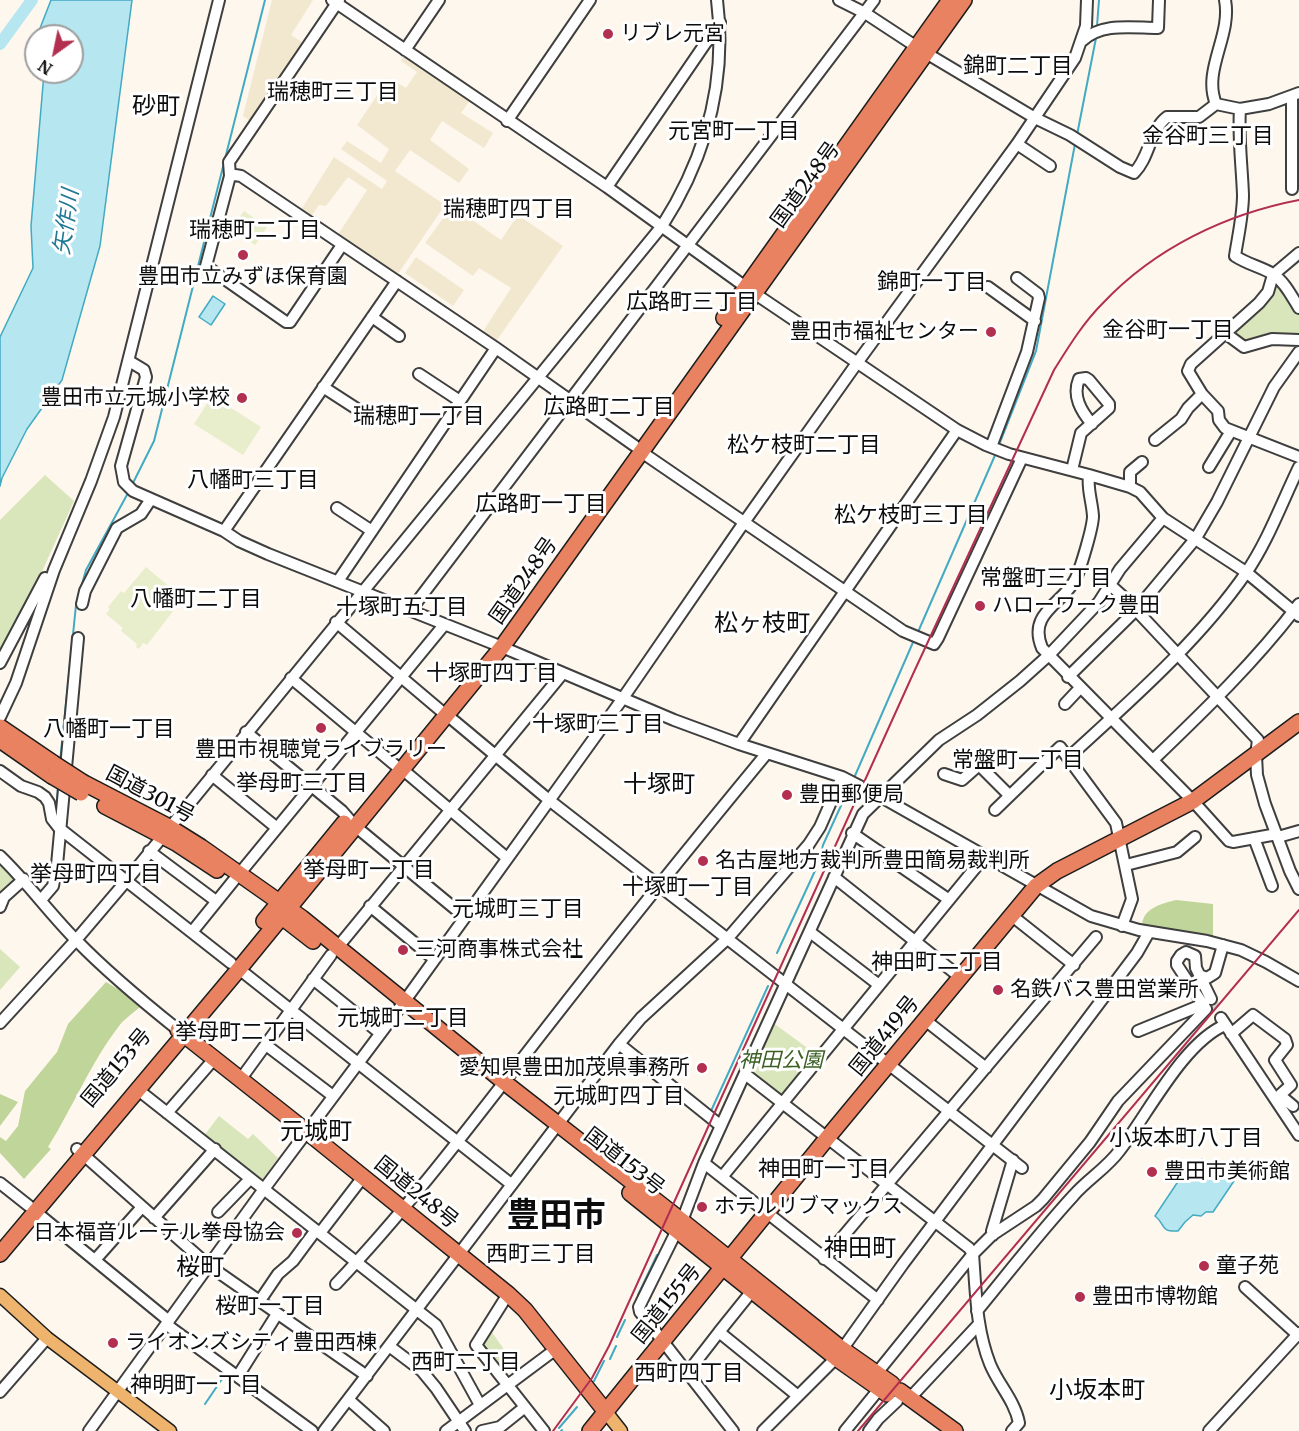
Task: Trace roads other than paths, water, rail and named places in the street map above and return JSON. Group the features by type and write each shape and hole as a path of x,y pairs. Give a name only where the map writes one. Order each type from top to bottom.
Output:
{"highway":[{"name":"国道248号","path":"921,50 950,0"},
{"name":"国道248号","path":"280,909 498,646 921,50 964,0"},
{"name":"国道419号","path":"726,1264 1036,886 1057,871 1193,801 1299,722"},
{"name":"国道301号","path":"0,727 52,770"},
{"name":"国道301号","path":"0,740 165,832 237,877 280,909"},
{"name":"国道153号","path":"0,1254 33,1209 280,909 839,1353"},
{"name":"国道248号","path":"180,1032 508,1294 525,1310 606,1412"},
{"name":"国道153号","path":"80,1152 137,1089 180,1032"},
{"name":"国道153号","path":"0,1239 33,1209"},
{"name":"国道153号","path":"726,1264 752,1291 892,1391 955,1431"},
{"name":"国道155号","path":"590,1431 726,1264"},
{"name":"国道153号","path":"892,1391 938,1431"}],"main road":[{"path":"0,1296 47,1338 170,1431"},
{"path":"606,1412 621,1431"}],"street":[{"path":"0,717 16,683 54,570 91,481 114,417 219,0"},
{"path":"405,50 439,0"},
{"path":"507,121 590,0"},
{"path":"0,1023 127,880 662,226 681,196 707,134 717,89 721,54 717,0"},
{"path":"839,0 865,13 921,50 1035,118 1071,135 1134,173 1161,122 1167,117 1198,117 1216,105 1240,109 1269,104 1295,95 1293,189"},
{"path":"410,611 874,0"},
{"path":"89,1431 208,1265 465,917 857,363 1017,144 1067,72 1080,44 1086,22 1087,0"},
{"path":"1080,44 1096,32 1115,28 1158,28 1159,0"},
{"path":"1216,105 1212,84 1227,21 1225,0"},
{"path":"342,245 290,322 286,322 206,266 230,176 229,162 336,1 507,121 607,187 749,290 957,430 1009,454 1130,487 1146,496 1163,518 1246,572 1297,611 1217,698 1153,760"},
{"path":"607,187 720,22"},
{"path":"1240,109 1238,134 1243,194 1235,256 1245,263 1274,274 1299,308"},
{"path":"1017,144 1050,166"},
{"path":"230,176 241,176 496,348 638,449 846,591 915,637 931,643 937,642 1022,458"},
{"path":"1299,253 1274,274 1264,297 1190,366 1189,374 1202,394 1218,411 1220,423 1231,431 1299,457"},
{"path":"992,448 1027,352 1039,298 1038,294 1017,278"},
{"path":"224,531 397,281"},
{"path":"988,287 1035,321"},
{"path":"372,317 399,336"},
{"path":"1225,333 1244,346 1272,339 1299,340"},
{"path":"338,581 496,348"},
{"path":"1068,677 1136,610 1196,538 1274,387 1299,352"},
{"path":"129,361 144,370 146,377 121,466 122,475 130,488 224,531 239,541 622,698 739,744 842,777 1091,916 1122,926 1241,950 1299,981"},
{"path":"420,374 460,401"},
{"path":"323,387 357,409"},
{"path":"1155,440 1181,419 1202,394"},
{"path":"1072,470 1081,433 1092,424"},
{"path":"739,744 957,430"},
{"path":"1209,468 1211,461 1231,431"},
{"path":"1130,487 1130,472 1142,462"},
{"path":"1069,758 1177,654 1222,603 1259,551 1299,467"},
{"path":"1089,475 1088,490 1093,519 1075,580 1043,617 1038,630 1042,648 1068,677 1193,801 1229,841 1299,831"},
{"path":"82,604 84,591 117,528 141,514 152,499"},
{"path":"337,508 372,531"},
{"path":"733,1431 639,1312 639,1307 679,1225 704,1163 810,932 852,833 863,814 939,740 994,701 1048,655 1099,602 1109,584 1163,518"},
{"path":"0,663 41,585 54,570"},
{"path":"1109,584 1258,741 1257,775 1265,804 1299,889"},
{"path":"336,622 549,800 1022,1168"},
{"path":"192,932 444,625"},
{"path":"39,897 55,881 78,638"},
{"path":"240,1080 334,951 563,673"},
{"path":"291,678 507,858"},
{"path":"1065,704 1080,688"},
{"path":"246,732 342,811 351,822 403,867 465,917"},
{"path":"995,810 1060,747 1115,822 1121,838 1132,898 1122,926"},
{"path":"336,1284 403,1209 767,753"},
{"path":"944,774 962,780 979,765 1009,795"},
{"path":"0,771 21,786 45,797 49,803 52,819 59,828 511,1184"},
{"path":"212,775 277,828"},
{"path":"324,1431 619,1044 641,1018 728,938 815,836 842,777"},
{"path":"852,833 948,899"},
{"path":"1126,865 1177,852 1195,837"},
{"path":"1254,838 1272,886"},
{"path":"149,851 216,901"},
{"path":"0,856 24,879 76,940 122,984 180,1032"},
{"path":"722,1177 985,856"},
{"path":"834,877 960,978"},
{"path":"0,907 4,897 24,879"},
{"path":"370,906 434,958"},
{"path":"1011,915 1074,965"},
{"path":"810,932 879,985"},
{"path":"763,1431 839,1353 1137,953 1149,932"},
{"path":"824,1259 1074,965 1095,937"},
{"path":"1199,975 1207,978 1215,973 1224,945"},
{"path":"869,1431 973,1254 993,1235 1043,1199 1089,1142 1118,1101 1206,1009 1208,1002 1196,968 1195,956 1186,952 1178,958 1177,965 1208,1002"},
{"path":"313,979 380,1033"},
{"path":"1138,1031 1208,1002"},
{"path":"977,1311 1048,1223 1121,1150 1153,1101 1208,1034 1253,1015 1285,1039 1287,1045 1275,1060 1291,1086 1280,1095 1296,1102 1287,1116"},
{"path":"925,1020 986,1068"},
{"path":"1226,1026 1299,1135"},
{"path":"619,1044 721,1126"},
{"path":"266,1045 333,1096"},
{"path":"167,1113 214,1059"},
{"path":"745,1074 969,1248 973,1254 978,1325 991,1366 1017,1412 1019,1423 1012,1431"},
{"path":"137,1089 436,1325 480,1405"},
{"path":"154,1218 215,1149"},
{"path":"80,1152 208,1265 367,1376"},
{"path":"993,1235 992,1231 1013,1160"},
{"path":"704,1163 878,1300"},
{"path":"259,1302 278,1274 293,1261 363,1177"},
{"path":"218,1212 250,1179"},
{"path":"0,1183 168,1323 312,1431"},
{"path":"95,1260 142,1207"},
{"path":"1209,1431 1298,1334 1245,1287"},
{"path":"688,1372 752,1291"},
{"path":"508,1294 476,1345 544,1431"},
{"path":"238,1376 277,1314"},
{"path":"845,1431 892,1391 978,1325"},
{"path":"719,1332 798,1396"},
{"path":"0,1392 47,1338"},
{"path":"389,1346 422,1371 462,1426"},
{"path":"446,1431 462,1426 480,1405 556,1349"},
{"path":"349,1400 384,1431"},
{"path":"482,1431 500,1427 525,1407"}],"water":[{"name":"矢作川","path":"51,0 132,0 100,246 62,380 27,429 0,486 0,337 33,268 31,226 43,84 84,84 84,24 42,24"},
{"path":"213,296 225,304 211,325 199,317"},
{"path":"1202,1159 1234,1181 1213,1212 1206,1212 1201,1216 1193,1215 1178,1231 1165,1229 1155,1216 1187,1168 1192,1170"}],"waterway":[{"path":"0,44 32,0"},
{"path":"132,485 154,441 265,0"},
{"path":"1097,26 1099,0"},
{"path":"1077,135 1096,38"},
{"path":"999,445 1036,351 1075,144"},
{"path":"918,632 996,453"},
{"path":"60,762 76,605 86,570 128,493"},
{"path":"854,778 914,640"},
{"path":"56,813 58,786"},
{"path":"777,953 820,860 823,845 850,786"},
{"path":"711,1111 768,986"},
{"path":"638,1295 657,1255"},
{"path":"617,1337 625,1320"},
{"path":"610,1359 616,1346"},
{"path":"594,1381 604,1361"},
{"path":"205,1404 222,1379"},
{"path":"559,1428 577,1407"}],"tunnel":[{"path":"1211,999 1221,1018"}],"railway":[{"path":"553,1431 592,1378 609,1346 913,674 1054,370 1096,311 1123,283 1145,266 1193,236 1219,224 1245,214 1299,200"},
{"path":"858,1431 1299,910"}],"place":[{"name":"リブレ元宮","path":"608,34"},
{"name":"豊田市立みずほ保育園","path":"243,255"},
{"name":"豊田市福祉センター","path":"991,332"},
{"name":"豊田市立元城小学校","path":"242,398"},
{"name":"ハローワーク豊田","path":"980,606"},
{"name":"豊田市視聴覚ライブラリー","path":"321,728"},
{"name":"豊田郵便局","path":"787,795"},
{"name":"名古屋地方裁判所豊田簡易裁判所","path":"703,861"},
{"name":"三河商事株式会社","path":"403,950"},
{"name":"名鉄バス豊田営業所","path":"998,990"},
{"name":"愛知県豊田加茂県事務所","path":"702,1068"},
{"name":"豊田市美術館","path":"1152,1172"},
{"name":"ホテルリブマックス","path":"702,1207"},
{"name":"日本福音ルーテル拳母協会","path":"297,1233"},
{"name":"童子苑","path":"1204,1266"},
{"name":"豊田市博物館","path":"1080,1297"},
{"name":"ライオンズシティ豊田西棟","path":"113,1343"}],"district":[{"name":"錦町二丁目","path":"1018,67"},
{"name":"瑞穂町三丁目","path":"333,93"},
{"name":"砂町","path":"156,107"},
{"name":"元宮町一丁目","path":"734,132"},
{"name":"金谷町三丁目","path":"1208,137"},
{"name":"瑞穂町四丁目","path":"509,210"},
{"name":"瑞穂町二丁目","path":"255,231"},
{"name":"錦町一丁目","path":"932,283"},
{"name":"広路町三丁目","path":"692,303"},
{"name":"金谷町一丁目","path":"1168,331"},
{"name":"広路町二丁目","path":"609,408"},
{"name":"瑞穂町一丁目","path":"419,417"},
{"name":"松ケ枝町二丁目","path":"804,446"},
{"name":"八幡町三丁目","path":"253,481"},
{"name":"広路町一丁目","path":"541,505"},
{"name":"松ケ枝町三丁目","path":"911,516"},
{"name":"常盤町三丁目","path":"1046,579"},
{"name":"八幡町二丁目","path":"196,600"},
{"name":"十塚町五丁目","path":"402,608"},
{"name":"松ヶ枝町","path":"762,624"},
{"name":"十塚町四丁目","path":"492,674"},
{"name":"十塚町三丁目","path":"598,725"},
{"name":"八幡町一丁目","path":"109,730"},
{"name":"常盤町一丁目","path":"1018,761"},
{"name":"挙母町三丁目","path":"302,784"},
{"name":"十塚町","path":"659,785"},
{"name":"挙母町一丁目","path":"369,871"},
{"name":"挙母町四丁目","path":"96,875"},
{"name":"十塚町一丁目","path":"688,888"},
{"name":"元城町三丁目","path":"518,910"},
{"name":"神田町二丁目","path":"937,963"},
{"name":"元城町二丁目","path":"403,1019"},
{"name":"挙母町二丁目","path":"241,1033"},
{"name":"元城町四丁目","path":"619,1097"},
{"name":"元城町","path":"316,1132"},
{"name":"小坂本町八丁目","path":"1186,1139"},
{"name":"神田町一丁目","path":"824,1170"},
{"name":"豊田市","path":"556,1217"},
{"name":"神田町","path":"860,1249"},
{"name":"西町三丁目","path":"541,1255"},
{"name":"桜町","path":"200,1268"},
{"name":"桜町一丁目","path":"270,1307"},
{"name":"西町二丁目","path":"466,1363"},
{"name":"西町四丁目","path":"689,1374"},
{"name":"神明町一丁目","path":"196,1386"},
{"name":"小坂本町","path":"1097,1391"}],"park label":[{"name":"神田公園","path":"781,1061"}]}
